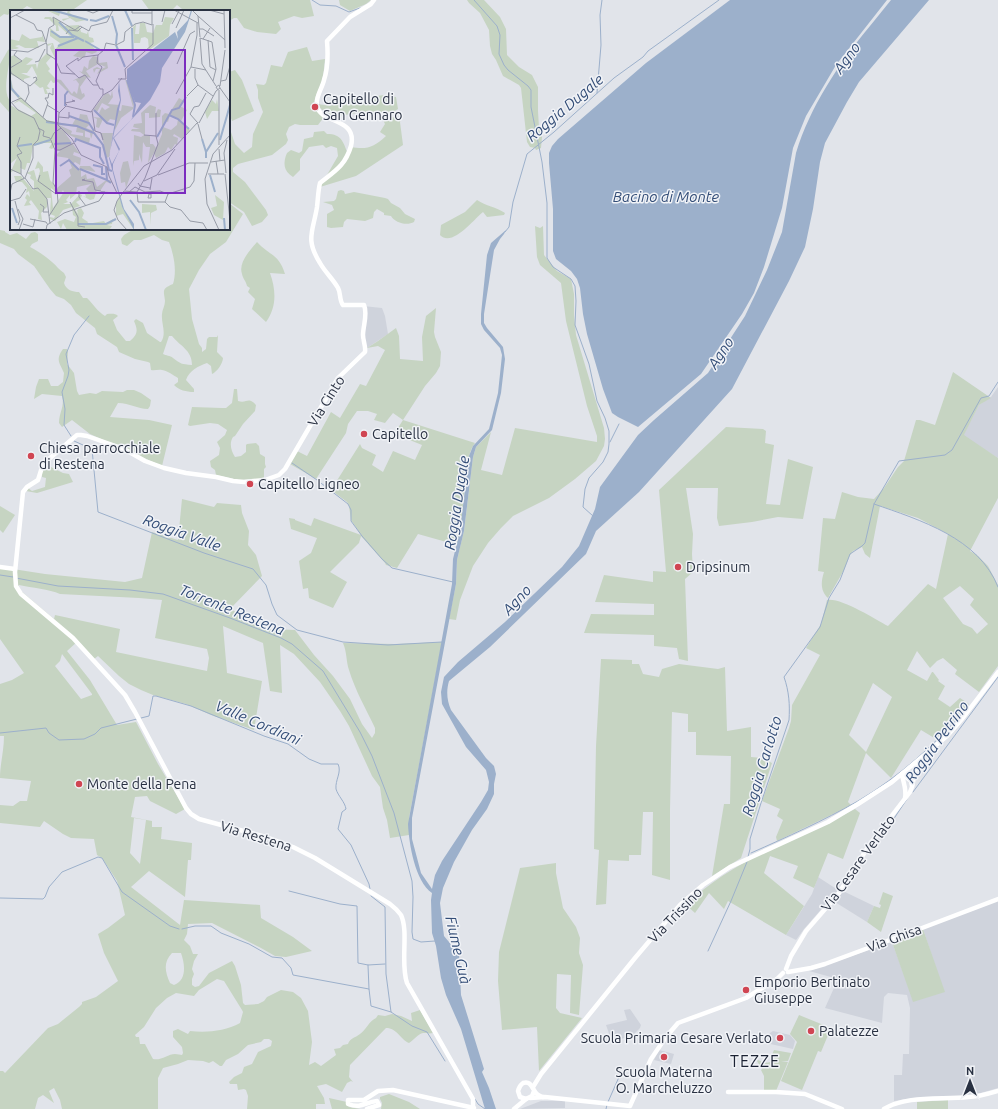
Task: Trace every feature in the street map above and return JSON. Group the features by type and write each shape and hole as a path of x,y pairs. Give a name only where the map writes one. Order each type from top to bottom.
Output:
{"street":[{"name":"Via Cinto","path":"17,552 24,490 38,480 41,468 45,462 77,435 87,436 124,449 145,461 186,473 239,482 268,479 279,475 286,469 338,378 365,352 366,346 363,341 363,334 366,311 364,305 343,305 341,303 340,291 333,279 319,262 311,243 311,234 317,209 320,183 341,167 350,150 352,137 351,132 325,116 318,110 316,105 325,80 327,41 350,17 371,4 374,0"},
{"name":"Via Restena","path":"17,552 15,583 18,590 73,638 125,695 186,808 191,814 199,819 266,836 306,853 390,904 398,911 403,922 404,969 408,983 473,1100 474,1109"},
{"path":"0,567 15,570"},
{"path":"892,782 947,736 998,672"},
{"name":"Via Cesare Verlato","path":"544,1097 630,1106 651,1059 678,1023 746,998 777,979 786,971 791,956 806,931 840,893 864,853 912,787 917,761"},
{"path":"902,774 903,784 906,790 905,798"},
{"path":"902,774 911,781 912,787"},
{"path":"892,782 903,784"},
{"name":"Via Trissino","path":"514,1109 533,1095 533,1089 541,1074 558,1053 660,928 680,905 703,885 730,867 828,822 892,782"},
{"name":"Via Ghisa","path":"786,971 810,968 825,964 998,899"},
{"name":"Via Trissino","path":"514,1109 519,1095 519,1087 522,1084 535,1079 541,1074"},
{"path":"526,1083 530,1084 538,1095 544,1097"},
{"path":"367,1109 377,1106 378,1102 377,1101 363,1106 355,1106 348,1104 348,1100 364,1100 378,1090 393,1090 474,1109"},
{"path":"884,1109 890,1105 902,1101 969,1097 998,1091"},
{"path":"728,1092 776,1092 805,1094 842,1109"},
{"path":"519,1095 522,1098 544,1097"}],"shaded area":[{"path":"363,306 382,308 388,334 367,348 361,339 365,310"},
{"path":"998,387 998,458 963,436 979,405 991,397"},
{"path":"818,877 838,890 796,940 786,935 812,894"},
{"path":"843,891 874,906 867,922 835,902"},
{"path":"998,899 998,1088 970,1096 913,1098 894,1101 894,1075 902,1075 903,1054 909,1054 910,1008 907,995 888,993 884,997 882,1023 825,1008 838,979 809,971 892,942 909,988 944,992 923,929"},
{"path":"630,1009 641,1025 640,1028 633,1035 612,1042 606,1025 627,1020 624,1010"},
{"name":"Scuola Primaria Cesare Verlato","path":"773,1031 790,1035 795,1041 793,1049 766,1043 770,1033"},
{"name":"Scuola Materna O. Marcheluzzo","path":"659,1050 674,1054 671,1064 654,1060"},
{"path":"541,1101 565,1101 565,1108 520,1109"}],"green space":[{"path":"0,0 87,0 72,10 33,9 27,6 21,10 10,10 8,15 4,14 0,17"},
{"path":"142,0 310,0 314,16 302,18 294,16 278,22 281,29 276,34 257,32 244,28 237,18 230,20 230,10 182,10 177,5 172,10 149,10"},
{"path":"339,0 371,0 366,4 350,11 340,5"},
{"path":"467,0 484,0 500,17 506,29 507,55 519,67 532,75 538,87 539,128 542,137 541,148 536,150 535,148 530,147 527,142 521,88 519,85 503,76 492,54 489,30 480,13"},
{"path":"307,47 312,61 325,59 323,78 315,100 316,108 324,117 318,125 295,124 289,127 286,134 288,140 286,144 272,155 238,164 233,168 233,172 245,182 266,210 268,215 262,222 252,226 244,212 230,203 230,129 235,144 244,153 252,147 253,134 263,112 258,98 256,84 264,85 266,83 271,65 282,67 288,52"},
{"path":"10,49 10,60 6,90 10,101 9,112 0,102 0,64"},
{"path":"235,70 242,80 254,111 232,121 230,116 230,72"},
{"path":"385,95 396,97 398,109 393,112 363,112 332,117 321,109 318,104 330,106 351,99"},
{"path":"381,116 401,119 400,122 403,145 356,176 320,187 338,156 337,148 331,146 326,148 323,145 309,147 300,159 300,170 293,177 287,172 285,160 287,153 291,150 299,153 302,151 304,139 313,137 314,132 324,131 327,134 336,135 343,142 348,154 351,147 366,148 378,143 386,136 380,132 385,124"},
{"path":"338,191 344,191 345,194 354,192 388,199 405,214 415,219 414,222 405,224 398,222 391,216 384,215 384,213 377,209 374,212 373,218 365,221 347,219 344,222 343,227 327,227 327,214 334,210 332,205 323,202 334,201"},
{"path":"477,200 502,211 505,213 504,215 487,217 483,212 469,226 457,235 451,238 445,238 440,235 441,225 465,212"},
{"path":"230,204 243,214 226,242 210,254 199,270 189,289 192,319 202,352 206,349 207,339 209,337 217,337 218,335 217,352 223,358 219,367 212,374 211,366 207,363 197,367 189,374 186,380 194,389 194,392 188,392 176,387 174,385 178,382 178,378 168,372 151,370 150,363 135,359 119,352 117,347 97,334 95,328 76,313 71,305 64,299 56,296 34,266 18,254 14,249 0,243 0,230 5,231 10,235 17,233 26,239 31,233 35,232 38,234 38,241 30,247 54,263 64,273 66,277 64,283 68,289 79,292 83,298 87,298 105,316 107,314 116,314 118,316 113,320 117,330 126,341 130,341 136,334 137,329 134,321 136,319 143,323 147,333 161,342 164,335 162,312 165,303 164,291 167,287 173,284 175,274 174,258 169,242 154,235 141,240 134,240 127,246 122,244 121,239 124,235 132,230 230,230","holes":["169,336 172,336 188,352 192,365 181,363 171,356 163,354"]},
{"path":"535,226 540,228 543,226 544,255 557,271 571,279 574,294 576,335 604,428 604,446 596,461 575,479 549,498 513,516 501,528 488,543 473,566 460,600 456,620 449,619 456,584 457,560 464,531 473,457 476,447 491,432 481,470 502,475 515,428 597,442 597,436 587,406 566,321 561,283 540,265 537,257"},
{"path":"257,242 277,259 283,267 285,274 270,273 274,292 274,304 270,316 266,322 252,309 255,299 248,292 250,288 247,286 242,276 241,270 245,257"},
{"path":"436,308 434,332 441,352 440,366 403,420 393,413 385,423 374,420 377,414 368,411 357,411 348,424 346,433 316,479 290,464 297,451 307,456 331,412 340,418 360,384 366,386 385,350 378,346 367,348 396,328 399,336 400,359 423,361 422,337 426,316"},
{"path":"63,349 67,349 67,364 74,373 79,395 90,393 96,394 102,391 123,392 127,390 134,390 151,400 148,409 118,403 110,417 149,420 172,425 162,466 90,434 72,420 62,427 59,423 63,403 62,396 42,394 34,399 39,379 48,379 51,386 58,386 63,382 64,373 60,364 59,356"},
{"path":"953,372 991,398 979,405 964,435 998,458 998,498 970,551 977,555 988,566 998,585 998,666 979,692 955,674 957,670 943,658 937,661 930,668 917,651 907,670 927,681 933,672 939,680 938,681 945,686 938,699 950,707 960,698 969,704 936,739 921,730 891,778 866,753 848,802 851,805 777,841 776,837 783,820 777,816 780,809 762,801 789,728 792,705 820,655 806,648 821,624 827,600 833,600 849,605 888,626 928,584 936,589 948,534 918,518 880,506 870,558 865,554 862,547 853,551 828,598 822,589 824,572 818,571 823,518 835,519 842,492 858,497 874,499 904,461 916,420 935,425","holes":["960,586 974,599 970,605 988,624 977,634 972,628 963,624 943,598","873,683 892,697 866,752 849,735"]},
{"path":"234,389 237,389 238,401 251,401 256,405 255,411 233,437 231,442 232,450 235,457 241,456 246,452 247,444 256,443 259,446 260,454 265,457 266,467 264,469 264,479 239,480 216,475 215,470 211,467 210,461 219,455 220,448 217,442 225,435 227,430 218,424 210,423 188,425 192,407 226,408 232,403"},
{"path":"403,420 475,443 467,465 462,517 457,545 418,534 397,568 386,565 361,536 359,543 330,572 347,582 333,608 309,598 308,588 303,589 299,561 311,553 317,538 291,529 289,518 311,526 314,518 361,535 351,520 347,502 331,490 360,444 362,448 376,455 372,465 383,472 393,451 415,460 422,445 395,434"},
{"path":"726,427 763,429 766,431 765,443 774,445 766,504 780,505 788,459 813,467 803,519 778,517 719,526 717,518 718,488 686,488 693,534 693,572 685,579 688,661 679,659 677,648 654,646 654,635 584,633 591,614 654,615 654,604 595,602 604,575 653,582 653,571 666,572 659,490"},
{"path":"45,464 63,473 69,474 73,482 37,493 26,491 28,488 32,491 45,487 46,478 42,477 42,469"},
{"path":"182,499 214,507 217,503 241,505 242,513 249,531 248,545 256,555 262,576 230,609 270,629 295,630 350,699 362,724 372,738 375,733 375,728 351,677 343,643 395,644 442,642 409,818 409,835 390,838 380,787 372,776 349,726 320,682 294,654 280,645 282,693 270,691 263,643 223,626 227,673 262,681 254,730 211,715 186,704 153,695 129,684 98,656 94,659 78,641 67,651 90,680 117,725 136,722 158,764 185,809 176,814 150,801 147,796 135,797 131,817 152,821 152,827 162,827 161,839 192,843 191,860 188,860 185,897 149,871 131,887 180,925 184,900 260,905 261,918 293,937 312,951 286,957 275,956 212,923 188,924 187,934 184,940 190,946 193,954 198,954 192,969 194,974 192,985 195,987 199,986 209,973 232,961 241,985 243,1003 245,1005 258,1004 264,1001 267,997 281,990 293,992 301,998 308,1011 312,1042 309,1065 315,1062 321,1066 336,1055 334,1049 348,1044 351,1039 362,1032 378,1015 385,1016 392,1014 412,1021 411,1013 420,1010 433,1033 423,1033 409,1043 390,1028 386,1028 350,1065 349,1077 353,1082 351,1081 347,1083 342,1092 326,1084 317,1086 324,1098 325,1104 316,1104 316,1109 247,1109 248,1096 246,1090 238,1090 237,1084 230,1084 229,1082 234,1077 242,1073 244,1067 252,1064 258,1052 271,1046 272,1041 269,1039 264,1039 261,1042 248,1045 238,1054 226,1060 222,1066 213,1061 209,1063 188,1060 163,1068 158,1078 158,1109 62,1109 60,1100 54,1088 49,1091 54,1103 43,1095 38,1098 35,1109 0,1109 0,1071 5,1073 48,1028 58,1024 79,1007 82,1002 96,997 118,981 104,953 98,934 125,915 117,881 102,858 97,855 94,839 71,838 44,821 40,827 0,823 0,805 13,806 20,801 27,801 31,781 0,778 4,736 0,736 0,684 12,680 24,673 0,639 0,567 45,574 125,582 142,578 152,532 178,540","holes":["19,585 60,594 162,600 155,638 207,649 209,658 207,671 116,652 120,629 55,615 54,619 18,587","62,654 92,695 81,699 55,666 60,661","134,818 146,820 140,864 130,853","172,953 181,953 184,967 183,976 178,983 174,985 170,983 167,975 167,960","217,979 224,981 243,1012 240,1023 216,1031 190,1031 188,1034 178,1029 173,1031 173,1037 182,1047 182,1055 172,1054 159,1059 153,1059 145,1044 140,1044 139,1037 136,1037 135,1035 144,1027 156,1008 167,998 176,993 194,996 199,990"]},
{"path":"0,506 15,515 3,533 0,530"},
{"path":"601,659 632,660 632,664 639,664 643,674 659,677 662,669 679,664 718,669 725,667 727,731 751,727 751,757 762,758 772,763 741,858 712,876 724,804 730,804 731,756 696,755 696,732 688,732 688,714 672,712 670,880 652,875 653,812 643,812 641,855 629,855 629,861 608,860 606,904 596,905 599,850 594,849 596,746"},
{"path":"855,809 860,813 843,859 828,853 814,888 793,878 798,866 770,856 764,873 804,906 786,935 728,901 724,909 709,893 695,913 686,905 704,889 745,862"},
{"path":"556,863 556,873 563,908 576,927 580,938 579,953 583,965 579,1015 570,1013 571,975 557,974 556,1008 560,1013 582,1018 539,1071 537,1027 502,1030 498,981 499,952 520,868"},
{"path":"883,892 893,896 881,932 867,922 874,906 880,908 881,905 879,904"},
{"path":"923,929 945,992 913,1002 892,942"},
{"path":"799,1015 831,1028 821,1052 818,1051 802,1090 781,1081 797,1042 790,1034"},
{"path":"774,1050 791,1053 788,1061 781,1061 788,1062 776,1091 764,1090 764,1076 757,1061 768,1063 771,1062 771,1057"},
{"path":"389,1094 409,1102 420,1109 381,1109 382,1103 380,1097"},
{"path":"329,1098 347,1102 349,1107 360,1109 332,1109"},
{"path":"948,1100 948,1109 917,1109 917,1102"}],"water":[{"name":"Bacino di Monte","path":"730,0 887,0 836,65 806,116 793,148 782,208 764,267 754,293 742,314 701,374 638,427 612,413 603,389 587,334 580,288 577,279 571,271 556,259 553,251 553,209 549,153 552,146 558,139 646,63"},
{"name":"Agno","path":"891,0 929,0 859,82 825,143 820,162 813,209 805,247 789,281 732,389 639,492 596,531 586,554 490,647 449,681 447,696 451,710 486,758 494,766 496,774 494,794 487,809 472,830 454,862 443,888 440,903 444,936 459,954 461,995 484,1069 482,1072 496,1109 485,1109 461,1029 446,995 441,978 436,946 432,933 432,893 421,880 417,871 410,842 408,824 452,584 453,559 460,531 469,456 473,446 489,429 498,393 502,355 500,348 484,330 481,324 487,255 491,243 506,230 494,250 484,314 484,323 503,347 505,359 501,393 492,430 476,447 473,457 464,531 457,560 456,584 412,818 412,839 421,873 432,889 435,875 442,861 481,802 488,790 489,782 486,770 466,747 442,704 441,692 444,677 458,662 505,622 562,567 579,546 595,509 600,487 638,435 708,373 745,316 767,270 782,232 796,153 817,102 847,55"}],"waterway":[{"path":"312,0 320,5 336,6 349,12 360,8"},
{"path":"474,0 497,26 500,35 499,54 504,65 531,90 531,107 542,162 547,203 547,258 553,267 571,279 575,286 575,325 589,364 597,401 609,431 608,452 603,462 589,478 585,489 583,507 593,516"},
{"path":"597,93 601,45 600,15 602,0"},
{"name":"Roggia Dugale","path":"505,232 509,227 513,202 527,154 614,78 643,57 648,51 719,0"},
{"name":"Roggia Valle","path":"71,436 64,425 65,409 62,392 69,370 66,354 74,335 89,316"},
{"name":"Roggia Carlotto","path":"748,857 750,839 789,720 789,698 784,677 820,627 829,598 840,580 850,554 865,543 874,504 899,461 945,455 952,450 981,398 989,396 998,382"},
{"path":"610,442 619,424"},
{"name":"Roggia Valle","path":"74,441 92,449 98,512 204,553 253,569 266,585 277,615 297,630 343,642 388,645 442,642"},
{"path":"292,463 348,504 351,510 351,521 382,559 392,568 453,582"},
{"path":"874,504 928,524 963,543 989,570 998,587"},
{"name":"Torrente Restena","path":"0,575 13,577"},
{"name":"Torrente Restena","path":"16,578 58,586 130,590 163,594 230,618 281,638 292,644 323,671 360,732 372,756 394,813 412,881 413,939 421,942 435,941"},
{"name":"Roggia Petrino","path":"913,792 998,677"},
{"name":"Valle Cordiani","path":"141,718 149,716 153,696 156,696 191,706 264,736 288,744 309,759 321,764 338,764 339,773 336,782 336,789 346,809 342,812 338,829 351,845 370,889"},
{"path":"751,853 818,822 873,792 903,770 944,734 968,707"},
{"name":"Valle Cordiani","path":"0,733 46,728 49,733 59,740 84,739 95,734 101,728 137,719"},
{"name":"Roggia Petrino","path":"893,820 907,799"},
{"path":"0,898 43,899 49,887 62,872 98,857 102,858 122,892 170,926 179,929"},
{"name":"Roggia Carlotto","path":"708,951 747,862"},
{"path":"289,891 340,904 357,906 358,963 368,965 385,964"},
{"name":"Valle Cordiani","path":"371,896 385,907 386,974 391,1012 412,1026 427,1032 445,1061"},
{"path":"182,929 195,926 211,926 221,933 249,944 272,957 282,958 291,968 293,975 369,989 371,1006 391,1012"},
{"path":"368,965 369,989"},
{"path":"608,1102 619,1077"},
{"name":"Valle Cordiani","path":"475,1099 478,1104 485,1109"},
{"path":"606,1109 607,1105"}],"place":[{"name":"Capitello di San Gennaro","path":"315,107"},
{"name":"Capitello","path":"364,434"},
{"name":"Chiesa parrocchiale di Restena","path":"31,456"},
{"name":"Capitello Ligneo","path":"250,484"},
{"name":"Dripsinum","path":"678,567"},
{"name":"Monte della Pena","path":"79,784"},
{"name":"Emporio Bertinato Giuseppe","path":"746,990"},
{"name":"Palatezze","path":"811,1031"},
{"name":"Scuola Primaria Cesare Verlato","path":"780,1038"},
{"name":"Scuola Materna O. Marcheluzzo","path":"664,1057"}],"district":[{"name":"TEZZE","path":"755,1061"}],"water label":[{"name":"Fiume Guà","path":"458,950"}]}
